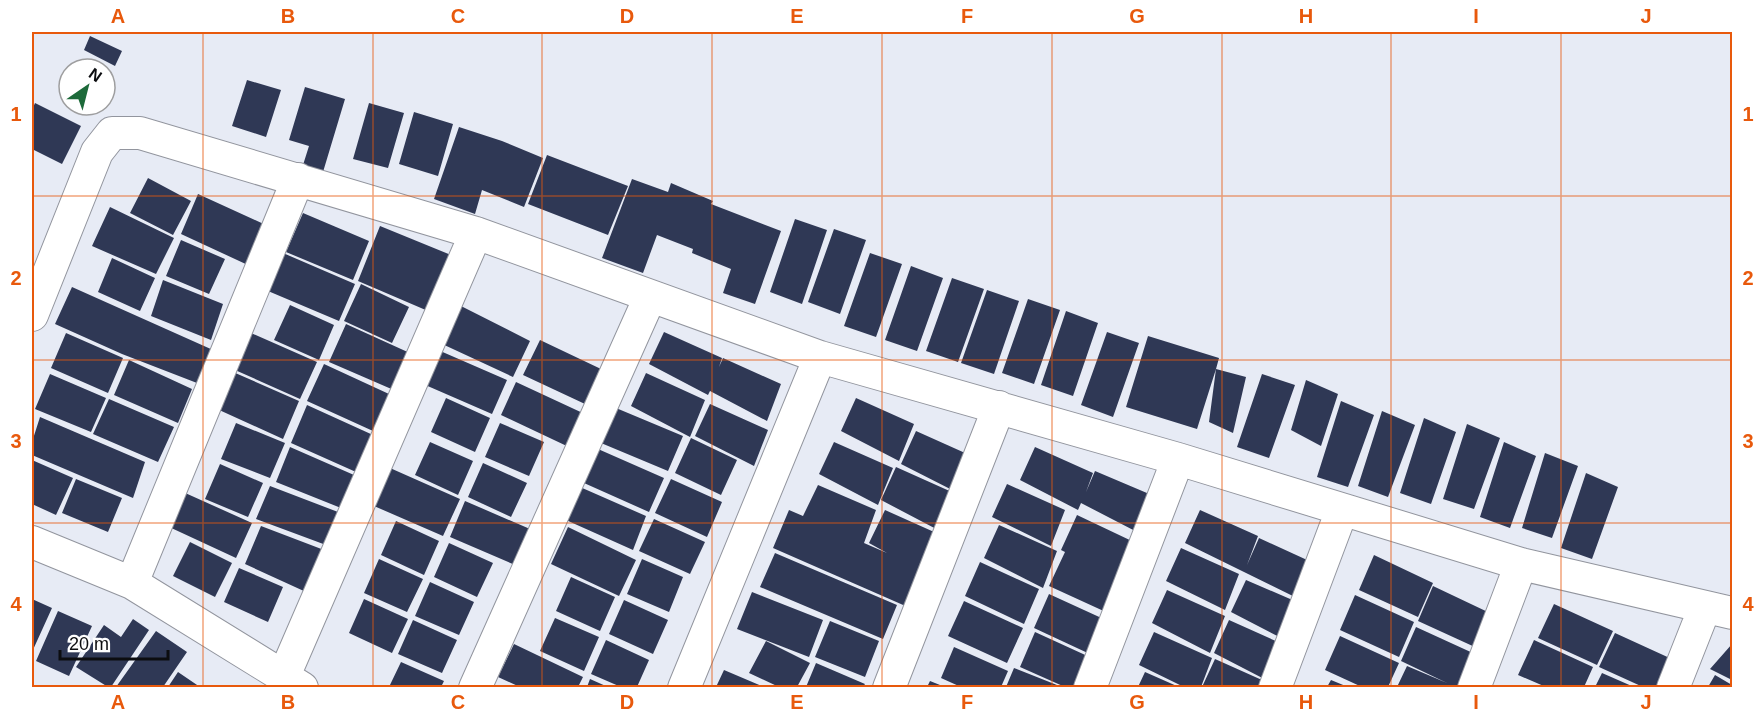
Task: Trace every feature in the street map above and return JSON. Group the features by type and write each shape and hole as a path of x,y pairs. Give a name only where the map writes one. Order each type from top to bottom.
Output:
{"street":[{"path":"32,315 97,152 112,133 140,133 476,233 820,357 1178,459 1521,564 1719,610 1673,687"},
{"path":"132,583 297,179"},
{"path":"32,542 132,583 293,682 476,233"},
{"path":"475,687 650,297"},
{"path":"684,687 820,357"},
{"path":"890,687 999,407"},
{"path":"1090,687 1178,459"},
{"path":"1275,687 1342,510"},
{"path":"1474,687 1521,564"}],"building":[{"path":"90,36 122,51 117,62 117,57 98,57 84,50"},
{"path":"247,80 281,90 266,137 232,126"},
{"path":"305,87 345,99 323,172 303,165 309,146 289,140"},
{"path":"35,103 57,114 57,117 63,117 81,126 62,164 32,149 32,110"},
{"path":"369,103 404,113 388,168 353,159"},
{"path":"414,112 453,124 438,176 399,164"},
{"path":"459,127 543,158 524,207 482,190 475,214 434,199"},
{"path":"547,155 628,186 608,235 528,204"},
{"path":"148,178 191,201 173,235 130,213"},
{"path":"632,179 668,192 671,183 713,201 711,204 781,231 755,304 723,293 731,269 692,253 693,249 657,235 643,273 602,258"},
{"path":"198,194 268,226 250,266 181,234"},
{"path":"110,207 174,238 156,274 92,246"},
{"path":"303,213 369,241 353,280 286,252"},
{"path":"795,219 827,230 802,304 770,292"},
{"path":"380,226 451,255 428,311 358,281"},
{"path":"834,229 866,240 840,314 808,302"},
{"path":"181,240 225,259 209,294 166,276"},
{"path":"283,253 355,284 339,321 268,291"},
{"path":"870,253 902,264 876,337 844,326"},
{"path":"112,258 155,278 140,311 98,292"},
{"path":"911,266 943,278 917,351 885,340"},
{"path":"952,278 984,289 958,362 926,351"},
{"path":"163,280 223,304 211,340 151,316"},
{"path":"361,284 409,307 392,343 344,321"},
{"path":"72,287 213,350 197,383 122,354 55,324"},
{"path":"987,290 1019,301 994,374 961,363"},
{"path":"1028,299 1060,310 1034,384 1002,373"},
{"path":"457,304 530,341 513,377 440,343"},
{"path":"290,305 334,325 319,360 274,340"},
{"path":"1066,311 1098,323 1073,396 1041,385"},
{"path":"346,324 412,354 396,391 329,362"},
{"path":"664,332 722,358 719,367 723,358 781,384 767,421 710,391 708,395 649,364"},
{"path":"1107,332 1139,343 1113,417 1081,405"},
{"path":"66,333 123,358 108,393 51,368"},
{"path":"251,333 317,362 300,399 235,370"},
{"path":"1148,336 1219,358 1197,429 1126,407"},
{"path":"540,340 601,369 585,404 523,375"},
{"path":"438,350 507,380 492,414 423,384"},
{"path":"129,360 192,389 178,423 114,395"},
{"path":"324,364 389,394 373,431 307,401"},
{"path":"1216,369 1246,377 1233,433 1209,422"},
{"path":"233,372 299,401 283,439 217,409"},
{"path":"646,373 705,400 690,437 631,406"},
{"path":"50,374 106,398 91,432 35,409"},
{"path":"1262,374 1295,385 1269,458 1237,447"},
{"path":"1306,380 1338,394 1321,446 1291,430"},
{"path":"516,382 587,415 571,448 501,415"},
{"path":"446,398 490,418 475,452 431,432"},
{"path":"856,398 914,424 899,461 841,431"},
{"path":"109,399 174,427 158,462 93,434"},
{"path":"1341,401 1374,415 1348,487 1317,477"},
{"path":"710,404 768,430 754,466 695,436"},
{"path":"307,405 373,435 356,472 291,443"},
{"path":"616,408 683,436 668,471 601,443"},
{"path":"1382,411 1415,425 1388,497 1358,486"},
{"path":"40,417 145,462 133,498 32,455 32,442"},
{"path":"1424,418 1456,432 1431,504 1400,493"},
{"path":"236,423 285,443 270,478 221,459"},
{"path":"500,423 544,442 529,476 485,457"},
{"path":"1467,424 1500,438 1474,509 1443,499"},
{"path":"916,431 974,457 960,494 901,464"},
{"path":"691,438 737,460 721,495 675,473"},
{"path":"430,442 473,461 458,495 415,475"},
{"path":"834,442 893,468 878,505 819,474"},
{"path":"1504,442 1536,456 1510,528 1480,517"},
{"path":"290,447 354,475 341,508 276,482"},
{"path":"1035,447 1093,473 1086,492 1095,471 1154,496 1139,533 1081,503 1078,510 1020,480"},
{"path":"598,449 664,478 649,512 584,483"},
{"path":"1545,453 1578,466 1552,538 1522,528"},
{"path":"32,460 73,478 56,515 32,504"},
{"path":"483,463 527,483 511,517 468,497"},
{"path":"220,464 263,483 248,517 205,499"},
{"path":"896,467 954,493 940,531 881,500"},
{"path":"390,468 460,499 443,536 374,506"},
{"path":"1586,473 1618,487 1592,559 1561,548"},
{"path":"76,479 122,498 108,532 62,513"},
{"path":"671,479 722,502 707,537 655,513"},
{"path":"1007,484 1065,510 1051,546 992,517"},
{"path":"818,485 876,510 864,543 887,553 869,543 885,510 943,536 910,608 773,548 789,510 803,516"},
{"path":"270,486 338,512 326,545 256,519"},
{"path":"580,487 646,516 633,550 566,520"},
{"path":"183,492 252,523 236,558 167,526"},
{"path":"465,501 530,529 515,565 450,537"},
{"path":"1200,510 1258,536 1247,565 1259,538 1318,565 1303,601 1185,543"},
{"path":"1077,515 1136,543 1108,613 1049,586 1065,552 1061,550"},
{"path":"654,519 705,542 690,574 639,551"},
{"path":"396,521 439,541 424,575 381,555"},
{"path":"999,525 1057,551 1043,588 984,558"},
{"path":"261,526 324,550 306,592 245,564"},
{"path":"568,527 636,560 619,596 551,564"},
{"path":"190,542 232,563 215,597 173,576"},
{"path":"449,543 493,563 477,597 434,577"},
{"path":"1181,548 1239,574 1225,610 1166,581"},
{"path":"775,553 897,605 883,639 760,587"},
{"path":"1374,555 1433,583 1418,617 1359,590"},
{"path":"379,559 423,579 407,612 364,593"},
{"path":"642,559 683,577 669,612 627,594"},
{"path":"980,562 1039,589 1024,624 965,596"},
{"path":"239,568 283,587 268,622 224,602"},
{"path":"571,577 615,597 600,631 556,611"},
{"path":"1246,580 1304,605 1289,642 1231,612"},
{"path":"430,582 474,602 459,635 415,616"},
{"path":"1433,586 1492,614 1477,648 1418,621"},
{"path":"1167,590 1225,616 1210,653 1152,623"},
{"path":"752,592 823,620 809,657 737,629"},
{"path":"1049,594 1108,621 1092,655 1034,628"},
{"path":"1355,595 1414,622 1399,657 1340,630"},
{"path":"32,599 52,608 32,652"},
{"path":"364,599 408,619 392,653 349,633"},
{"path":"624,600 668,620 653,654 609,634"},
{"path":"964,601 1023,628 1007,663 948,636"},
{"path":"1554,604 1613,631 1597,665 1538,638"},
{"path":"58,611 92,626 69,676 36,661"},
{"path":"555,618 599,637 584,671 540,651"},
{"path":"133,619 149,630 111,687 76,667 104,625 121,637"},
{"path":"413,620 457,640 442,673 398,654"},
{"path":"1229,620 1287,646 1272,683 1214,653"},
{"path":"830,621 879,641 865,677 815,657"},
{"path":"1416,627 1475,654 1460,687 1397,687 1407,666 1447,683 1401,661"},
{"path":"156,631 187,652 163,687 116,687"},
{"path":"1035,632 1094,659 1081,687 1065,687 1020,667"},
{"path":"1154,632 1212,658 1201,687 1184,687 1139,665"},
{"path":"1615,633 1674,660 1661,687 1643,687 1599,667"},
{"path":"1340,636 1399,663 1388,687 1362,687 1325,670"},
{"path":"606,640 649,660 637,687 621,687 591,674"},
{"path":"1534,640 1593,667 1584,687 1546,687 1518,675"},
{"path":"766,641 810,663 797,687 779,687 749,673"},
{"path":"514,644 583,677 578,687 520,687 498,677"},
{"path":"1732,644 1732,680 1710,669"},
{"path":"954,647 1008,671 1001,687 961,687 941,678"},
{"path":"1215,659 1273,685 1272,687 1202,687"},
{"path":"401,662 444,681 441,687 389,687"},
{"path":"816,663 865,684 863,687 806,687"},
{"path":"1014,668 1062,687 1006,687"},
{"path":"724,670 764,687 716,687"},
{"path":"178,672 200,687 168,687"},
{"path":"1145,672 1179,687 1138,687"},
{"path":"1602,673 1634,687 1595,687"},
{"path":"1715,675 1732,685 1732,687 1708,687"},
{"path":"590,679 608,687 587,687"},
{"path":"1331,680 1348,687 1327,687"},
{"path":"930,681 945,687 927,687"}]}
